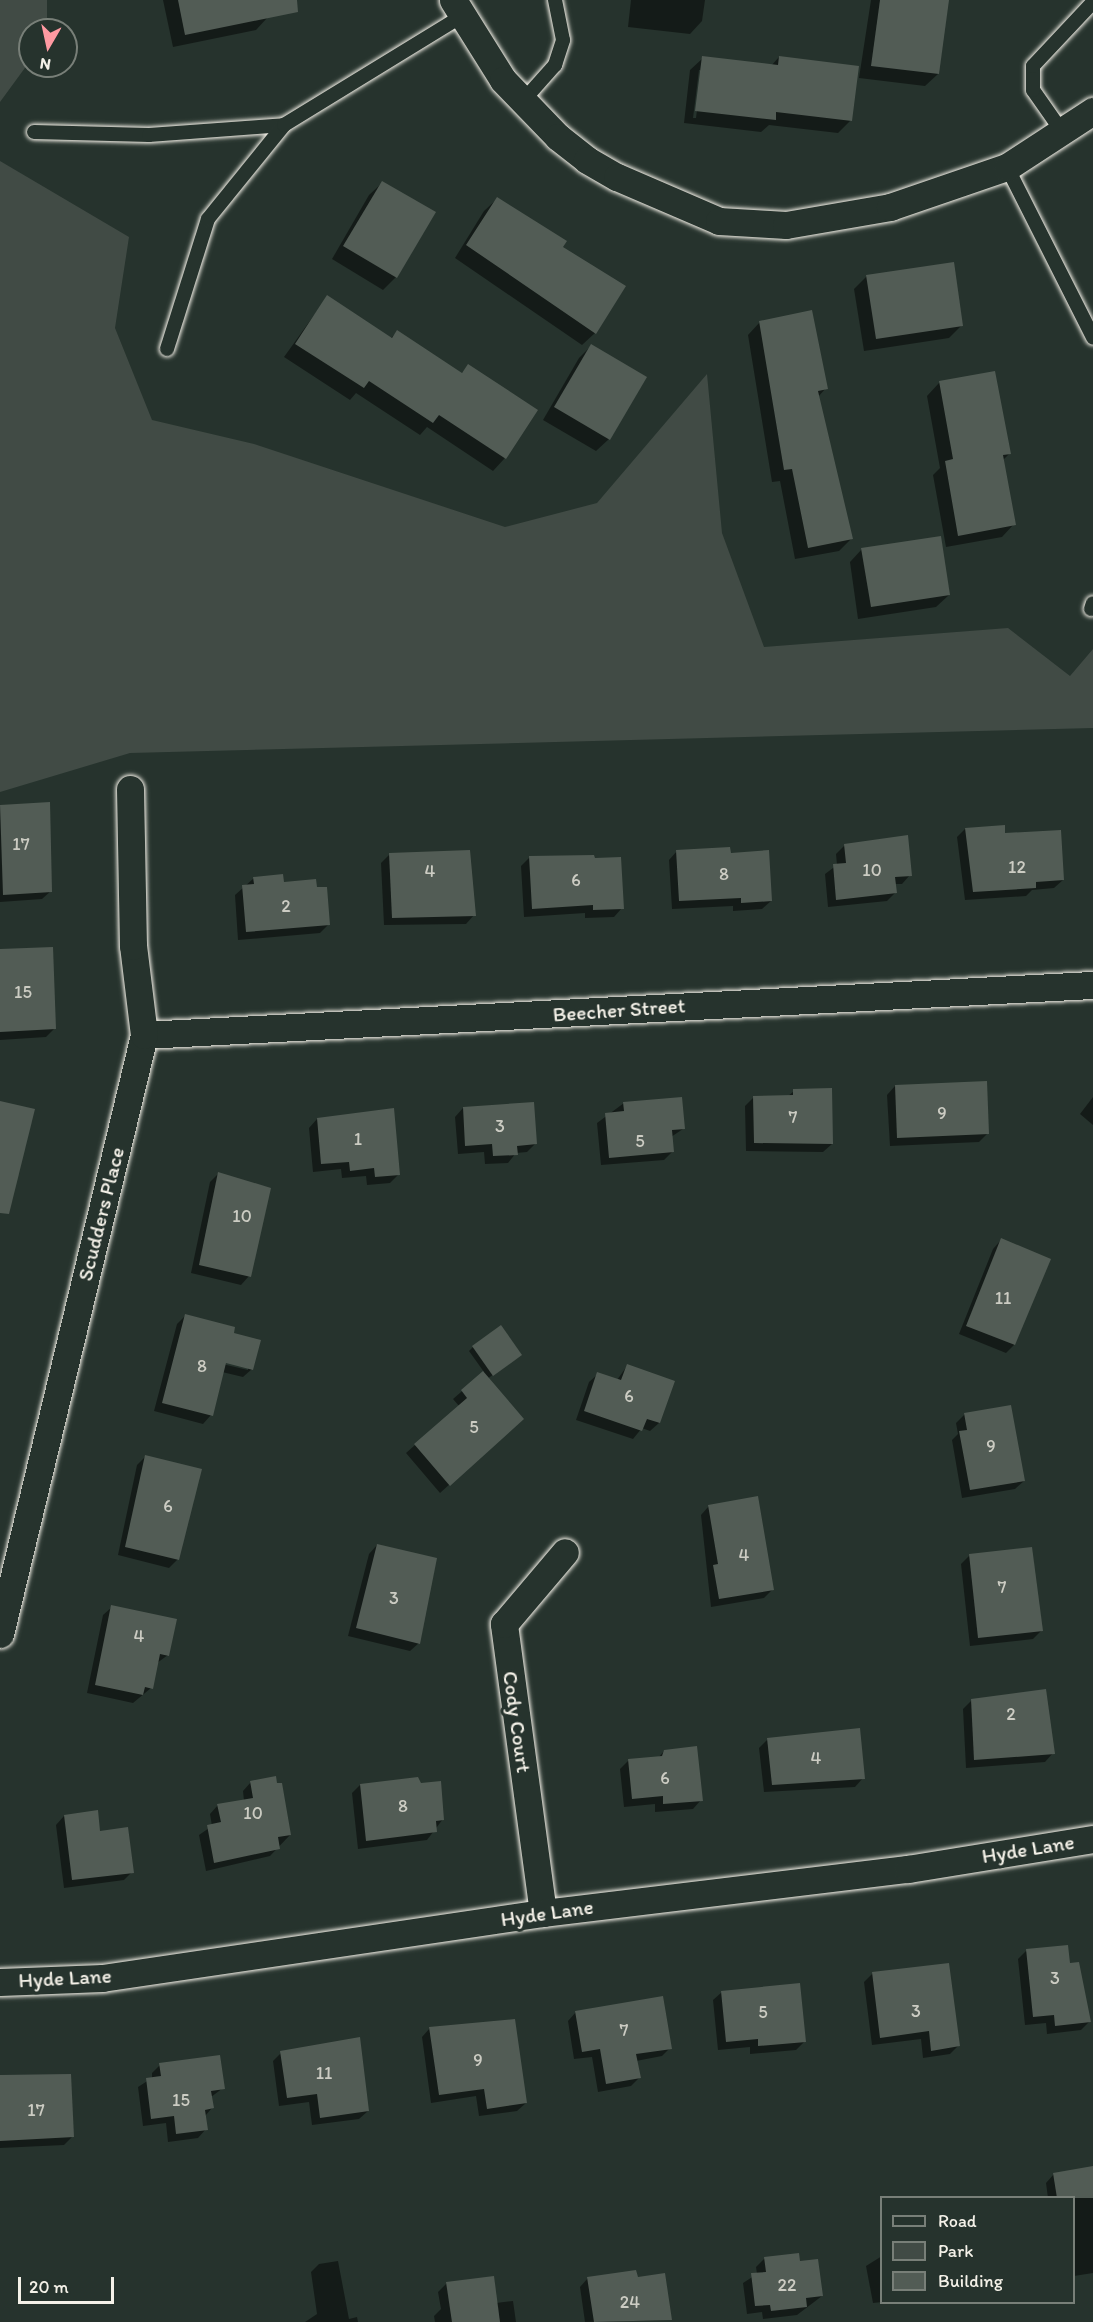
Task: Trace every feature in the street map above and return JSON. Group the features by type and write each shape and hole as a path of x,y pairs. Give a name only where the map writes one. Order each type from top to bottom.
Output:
{"street":[{"path":"456,8 522,102 587,160 617,177 719,221 749,225 795,225 853,216 924,197 1007,166 1093,111"},
{"name":"Scudders Place","path":"0,1634 144,1035 133,946 130,789"},
{"name":"Beecher Street","path":"144,1035 1093,985"},
{"name":"Cody Court","path":"543,1913 504,1624 565,1552"},
{"name":"Hyde Lane","path":"0,1982 102,1978 543,1913 908,1869 1093,1839"}],"lane":[{"path":"522,102 555,65 563,40 555,0"},
{"path":"1061,130 1033,90 1034,66 1093,2"},
{"path":"167,349 208,219 284,125 456,8"},
{"path":"34,132 149,135 284,125"},
{"path":"1007,166 1093,337"}],"green space":[{"path":"0,0 47,0 47,18 18,18 18,77 0,102"},
{"path":"0,161 129,237 115,328 152,420 254,444 505,527 597,503 707,374 722,533 764,647 1008,628 1070,676 1093,649 1093,728 130,753 0,792"}],"building":[{"path":"178,0 297,0 298,12 185,35"},
{"path":"880,0 949,0 939,74 871,66"},
{"path":"702,56 778,65 779,56 859,66 852,121 776,112 776,120 695,111"},
{"path":"382,181 436,212 397,278 343,246"},
{"path":"497,197 567,241 563,247 626,286 596,334 466,245"},
{"path":"954,262 963,326 876,339 866,275"},
{"path":"327,295 392,338 397,330 462,373 468,364 538,410 506,459 439,415 433,423 369,381 364,388 295,344"},
{"path":"812,310 828,389 818,391 853,539 808,548 792,469 784,470 759,321"},
{"path":"591,344 647,377 610,440 554,407"},
{"path":"995,371 1011,454 1003,455 1016,525 958,536 945,461 953,459 939,381"},
{"path":"941,536 950,595 871,607 861,548"},
{"path":"50,802 52,892 3,895 0,805"},
{"path":"1005,825 1005,833 1061,830 1064,880 1036,882 1036,888 973,892 965,828"},
{"path":"908,835 912,876 895,877 897,893 836,900 833,864 846,863 844,844"},
{"path":"730,847 731,853 769,850 772,901 741,903 741,898 679,901 676,850"},
{"path":"470,850 476,916 392,918 389,853"},
{"path":"594,855 595,858 621,857 624,909 593,910 593,905 532,909 529,856"},
{"path":"283,874 284,882 316,879 317,887 327,887 330,925 246,932 242,885 254,884 253,877"},
{"path":"53,947 56,1029 0,1032 0,949"},
{"path":"987,1081 989,1134 897,1138 895,1085"},
{"path":"832,1088 833,1144 754,1143 753,1096 793,1095 793,1089"},
{"path":"682,1097 685,1129 672,1130 674,1152 609,1158 605,1113 624,1111 623,1102"},
{"path":"0,1101 35,1109 9,1214 0,1213"},
{"path":"534,1102 537,1144 517,1146 518,1155 493,1156 492,1144 465,1146 463,1107"},
{"path":"394,1108 400,1175 375,1177 374,1168 350,1171 349,1162 321,1164 317,1118"},
{"path":"218,1172 271,1188 251,1277 199,1265"},
{"path":"1001,1238 1051,1259 1015,1345 966,1326"},
{"path":"185,1314 235,1327 234,1333 261,1340 253,1370 226,1363 213,1416 162,1403"},
{"path":"501,1325 522,1355 493,1376 472,1346"},
{"path":"627,1364 675,1381 660,1423 647,1419 642,1431 584,1411 597,1372 621,1380"},
{"path":"483,1371 524,1419 450,1486 414,1444 467,1398 461,1390"},
{"path":"1011,1405 1025,1481 970,1490 959,1431 967,1430 964,1413"},
{"path":"145,1455 202,1469 179,1560 125,1547"},
{"path":"758,1496 774,1590 719,1599 713,1565 718,1564 708,1505"},
{"path":"377,1544 437,1558 420,1644 356,1628"},
{"path":"1032,1547 1043,1631 978,1638 969,1554"},
{"path":"111,1605 177,1619 169,1656 160,1654 153,1689 145,1687 143,1695 95,1685"},
{"path":"1046,1689 1055,1754 974,1760 971,1699"},
{"path":"860,1728 865,1779 772,1785 767,1738"},
{"path":"697,1746 703,1801 663,1804 663,1796 632,1799 628,1759 662,1756 664,1750"},
{"path":"276,1776 277,1783 282,1783 291,1835 278,1837 280,1849 214,1863 207,1825 221,1822 217,1804 253,1798 250,1781"},
{"path":"418,1777 421,1783 441,1781 444,1820 436,1821 437,1832 366,1841 360,1784"},
{"path":"98,1810 100,1831 128,1827 134,1873 72,1880 64,1815"},
{"path":"1068,1945 1070,1963 1079,1962 1091,2022 1055,2026 1054,2015 1033,2017 1026,1949"},
{"path":"949,1963 960,2046 931,2051 929,2031 880,2038 872,1972"},
{"path":"800,1983 806,2042 758,2046 758,2039 726,2042 721,1991"},
{"path":"663,1996 672,2049 636,2054 641,2078 606,2084 600,2049 582,2052 575,2011"},
{"path":"515,2019 527,2103 487,2109 484,2089 439,2095 429,2027"},
{"path":"360,2037 369,2111 320,2118 317,2094 287,2098 280,2051"},
{"path":"220,2055 225,2089 211,2091 214,2108 205,2110 208,2130 176,2134 174,2116 151,2119 146,2078 161,2076 159,2063"},
{"path":"71,2074 74,2137 0,2141 0,2075"},
{"path":"1093,2166 1093,2198 1057,2196 1053,2173"},
{"path":"799,2253 800,2261 818,2259 823,2296 806,2298 807,2307 771,2311 770,2305 755,2306 751,2273 766,2272 764,2257"},
{"path":"636,2270 638,2277 665,2273 672,2320 594,2322 587,2277"},
{"path":"494,2276 500,2322 452,2322 446,2282"}]}
